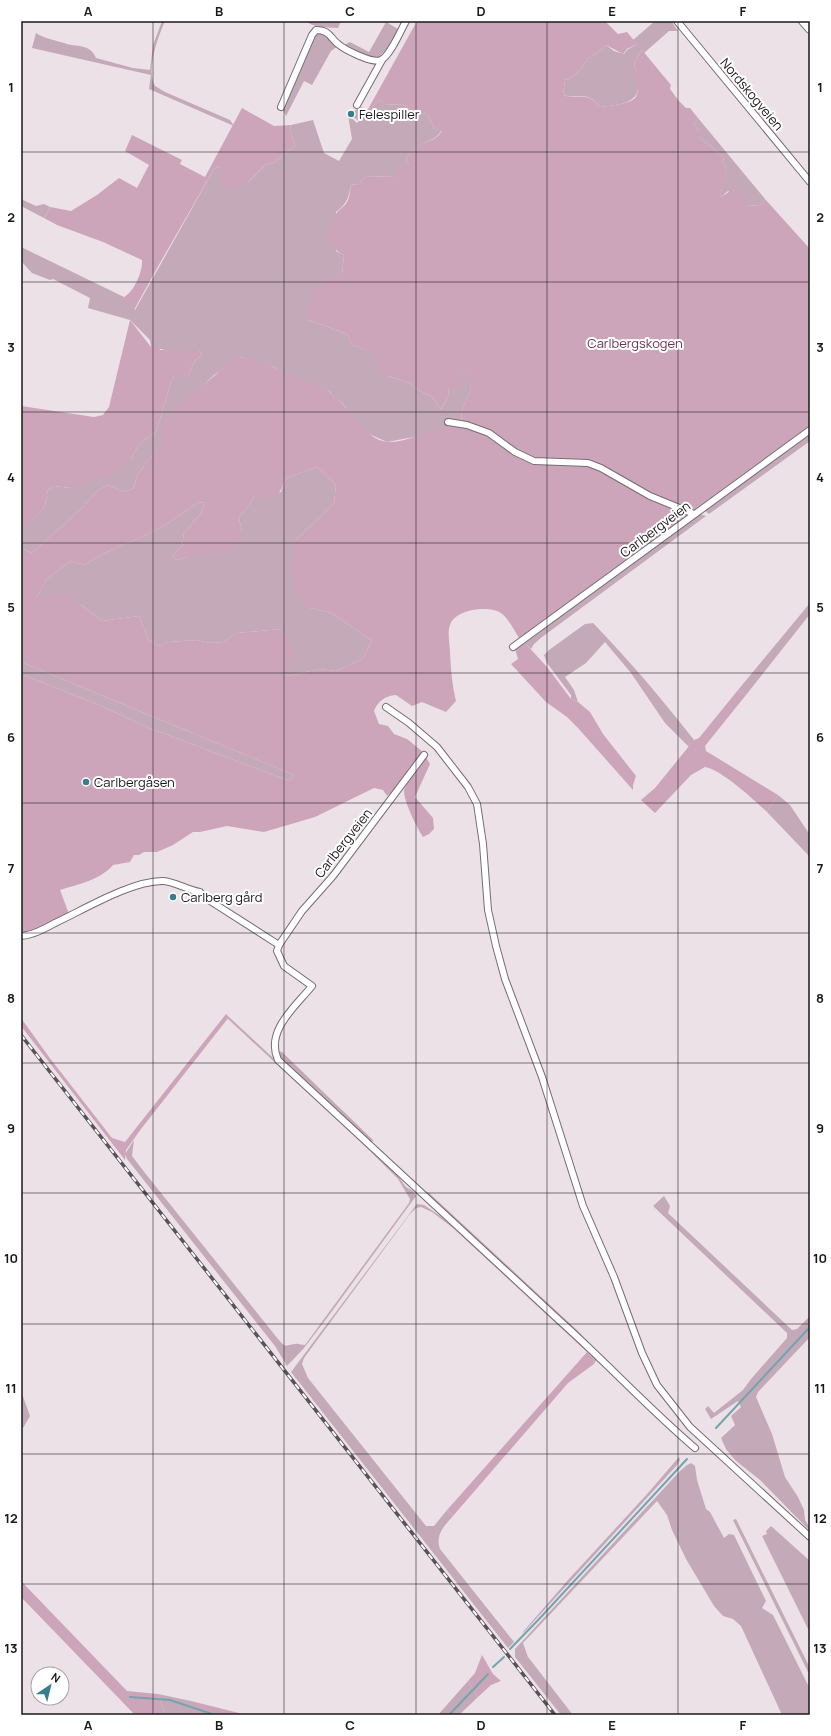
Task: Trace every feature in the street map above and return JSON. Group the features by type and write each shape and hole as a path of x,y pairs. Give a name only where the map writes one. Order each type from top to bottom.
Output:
{"street":[{"path":"357,105 406,21"},
{"name":"Nordskogveien","path":"677,21 810,182"},
{"path":"803,21 810,29"},
{"path":"281,107 312,35 316,30 325,31 340,45 359,55 374,61 382,60"},
{"path":"448,422 467,425 489,433 515,452 534,461 588,463 601,468 650,496 694,514"},
{"name":"Carlbergveien","path":"513,647 810,430"},
{"path":"386,707 409,723 437,747 468,787 477,804 483,844 488,910 505,979 542,1077 583,1206 614,1277 642,1353 657,1385 690,1427 810,1537"},
{"name":"Carlbergveien","path":"278,945 302,911 332,876 424,754"},
{"path":"21,936 36,932 102,899 140,885 162,881 200,892 204,897 278,945 277,951 284,966 312,986 278,1028 274,1050 278,1060 560,1322 596,1353 695,1448"}],"shaded area":[{"path":"162,21 165,21 156,44 152,62 155,86 165,92 230,120 234,126 149,89 151,75 32,48 36,33 67,44 87,48 91,50 96,58 133,68 150,70 153,45"},
{"path":"305,21 341,21 338,28 317,26 309,24"},
{"path":"655,21 671,21 678,31 669,31 644,53 642,50 634,62 638,81 638,91 631,100 625,103 600,107 590,98 583,96 563,95 565,80 576,74 588,58 592,57 606,45 614,51 624,54 627,50 637,44 633,40"},
{"path":"386,22 398,29 389,46 378,58 370,57 344,45 350,42 369,52"},
{"path":"318,34 325,34 338,46 331,51 312,85 304,81 286,116 283,110 294,81 309,46"},
{"path":"380,100 386,105 403,104 411,111 427,114 435,129 442,130 433,139 412,151 408,156 406,163 409,164 396,176 365,177 358,185 351,184 347,200 336,212 336,251 344,255 342,274 308,320 347,334 352,345 374,352 389,376 410,383 418,390 431,396 441,409 448,396 449,388 462,371 469,375 471,390 462,410 461,426 444,426 419,436 387,442 369,434 361,428 342,403 330,392 275,368 240,357 214,375 163,425 163,435 160,447 138,475 134,488 124,492 108,485 97,491 81,509 32,553 21,548 21,533 45,506 48,490 54,486 70,488 131,459 139,444 156,432 171,382 176,372 188,376 194,362 202,354 199,351 170,351 151,347 150,340 130,320 88,308 90,298 53,279 50,280 32,273 21,261 21,247 124,297 135,310 214,169 220,167 248,182 265,165 275,162 295,145 290,129 291,125 313,120 324,153 339,161 352,139 348,115 357,123 359,121 349,114 361,107 368,110"},
{"path":"698,118 765,199 760,205 747,206 728,191 721,197 726,172 723,156 699,137 699,130 694,124"},
{"path":"21,199 36,206 44,204 50,207 44,218 21,206"},
{"path":"810,435 810,441 709,514 704,510"},
{"path":"317,467 336,485 334,503 296,540 310,608 332,613 372,641 362,659 336,671 319,669 289,676 283,673 281,629 236,633 224,642 210,643 196,640 169,642 158,646 148,639 139,616 102,621 81,605 37,597 46,580 70,561 85,565 93,559 119,546 160,528 198,502 205,503 201,513 184,533 182,546 172,556 178,560 187,557 242,532 239,518 254,497 281,492 286,478"},
{"path":"700,514 706,516 542,637 531,649 525,643"},
{"path":"810,603 810,614 746,695 738,690"},
{"path":"593,623 645,680 694,740 689,747 665,723 631,673 605,642 586,663 565,677 574,690 578,702 571,699 571,695 547,663 544,655 585,624"},
{"path":"21,662 294,775 290,781 149,728 99,705 21,674"},
{"path":"778,795 790,805 810,835 810,857 767,812"},
{"path":"229,1017 392,1168 406,1187 413,1191 416,1196 327,1318 304,1348 287,1366 275,1346 127,1159 125,1154 134,1140 132,1156 278,1339 286,1346 296,1344 305,1345 409,1203 410,1199 398,1179 365,1146 227,1018"},
{"path":"278,1051 282,1052 374,1141 370,1141 281,1058"},
{"path":"428,1192 577,1330 599,1353 437,1205 427,1194"},
{"path":"664,1196 670,1206 668,1213 792,1330 797,1329 810,1316 810,1337 758,1392 756,1397 772,1434 785,1477 798,1497 804,1510 805,1520 810,1528 810,1531 760,1480 735,1460 726,1449 721,1438 735,1425 731,1416 741,1407 738,1401 711,1419 705,1409 708,1406 714,1413 743,1390 787,1338 787,1333 653,1206"},
{"path":"417,1204 424,1205 442,1217 597,1359 594,1364 593,1358 587,1352 453,1228 432,1212 421,1207 416,1208 410,1214 304,1358 302,1364 308,1378 426,1526 434,1526 447,1510 453,1516 441,1531 439,1539 440,1549 514,1642 508,1648 291,1372"},
{"path":"21,1391 30,1416 23,1428 21,1427"},
{"path":"679,1457 680,1460 678,1464 522,1633 568,1580"},
{"path":"691,1463 695,1466 697,1480 706,1509 710,1512 724,1538 729,1534 734,1535 766,1601 762,1608 773,1615 810,1689 810,1715 782,1715 741,1626 733,1619 723,1616 714,1606 686,1559 672,1530 667,1515 657,1501 523,1643 528,1657 573,1715 561,1715 515,1657 515,1649 680,1471"},
{"path":"736,1519 810,1668 810,1676 733,1520"},
{"path":"771,1526 810,1561 810,1633 762,1536 767,1534 766,1531"},
{"path":"468,1681 478,1697 459,1715 438,1715"},
{"path":"158,1694 191,1701 191,1715 165,1715"}],"green space":[{"name":"Carlbergskogen","path":"417,21 605,21 618,34 627,32 637,44 627,49 623,54 606,45 592,57 588,58 576,74 565,80 563,95 590,98 600,107 629,102 635,98 637,93 638,85 634,79 636,75 634,62 642,50 671,85 670,89 679,101 686,108 690,108 698,118 694,124 699,130 699,137 723,156 726,178 721,191 721,197 735,188 740,192 747,206 760,205 765,199 810,249 810,425 519,638 501,613 489,609 465,612 458,615 453,620 449,628 449,635 452,677 456,701 446,712 422,702 412,706 396,695 382,700 374,711 379,724 388,726 394,734 407,739 423,752 430,764 415,797 433,818 434,829 429,834 423,837 411,815 404,791 408,782 403,778 395,789 387,796 383,790 374,788 315,817 264,832 227,826 200,832 193,832 173,845 157,852 144,852 139,855 134,855 130,862 113,865 96,878 60,890 69,914 30,932 21,934 21,674 99,705 149,728 290,781 294,775 21,662 21,548 32,553 81,509 97,491 108,485 124,492 134,488 138,475 160,447 163,434 162,425 171,413 236,357 268,366 325,389 338,399 364,429 378,440 387,442 402,441 443,426 461,426 462,410 471,390 468,375 462,371 462,385 449,388 448,396 441,409 431,396 418,390 410,383 389,376 381,371 376,356 368,350 352,345 347,334 308,320 312,296 320,284 333,276 342,274 344,255 334,247 329,237 329,232 332,220 348,200 351,184 358,185 365,177 396,176 398,169 409,164 406,163 408,155 412,150 438,136 442,131 435,129 427,114 411,111 403,104 386,105 380,100 367,111","holes":["317,467 336,485 334,503 296,540 291,568 295,591 310,608 332,613 372,641 362,659 336,671 319,669 289,676 283,673 295,650 281,629 236,633 224,642 210,643 196,640 169,642 158,646 148,639 139,616 102,621 65,593 37,597 46,580 70,561 85,565 93,559 119,546 160,528 198,502 205,503 201,513 184,533 182,546 172,556 178,560 187,557 235,550 242,532 239,518 254,497 267,498 275,496 281,490 286,478"]},
{"path":"242,108 274,126 291,125 290,129 295,145 275,162 265,165 248,182 233,188 224,185 220,167 214,169 134,310 124,297 131,291 137,281 141,270 142,260 103,242 57,225 44,218 50,207 71,211 97,195 119,178 137,188 149,165 125,151 132,135 182,160 180,164 205,177"},
{"path":"130,320 151,347 156,347 158,345 160,350 199,351 202,354 194,362 188,376 182,377 176,373 171,382 156,432 139,444 131,459 108,476 70,488 54,486 48,490 45,506 21,534 21,406 94,417 103,415 109,407"},
{"path":"525,643 547,667 571,699 578,702 590,712 603,734 636,776 633,790 578,728 567,717 546,702 511,664 518,659 515,649"},
{"path":"738,690 746,695 705,746 706,751 778,795 767,812 746,793 720,773 705,767 691,775 655,813 641,800 655,788 694,740 699,738"},
{"path":"226,1014 229,1017 126,1150 125,1160 21,1026 21,1018 49,1057 112,1138 125,1142"},
{"path":"587,1352 593,1358 594,1364 568,1383 453,1516 447,1510"},
{"path":"21,1581 127,1691 158,1694 165,1715 135,1715 21,1597"},
{"path":"482,1655 493,1674 501,1681 491,1685 478,1697 468,1681 475,1673"},
{"path":"191,1701 243,1714 262,1715 191,1715"}],"waterway":[{"path":"716,1428 810,1327"},
{"path":"510,1649 687,1459"},
{"path":"493,1667 504,1657"},
{"path":"449,1715 488,1674"},
{"path":"130,1697 170,1700 215,1715"}],"railway":[{"path":"21,1035 555,1715"}],"place":[{"name":"Felespiller","path":"351,114"},
{"name":"Carlbergåsen","path":"86,782"},
{"name":"Carlberg gård","path":"173,897"}]}
